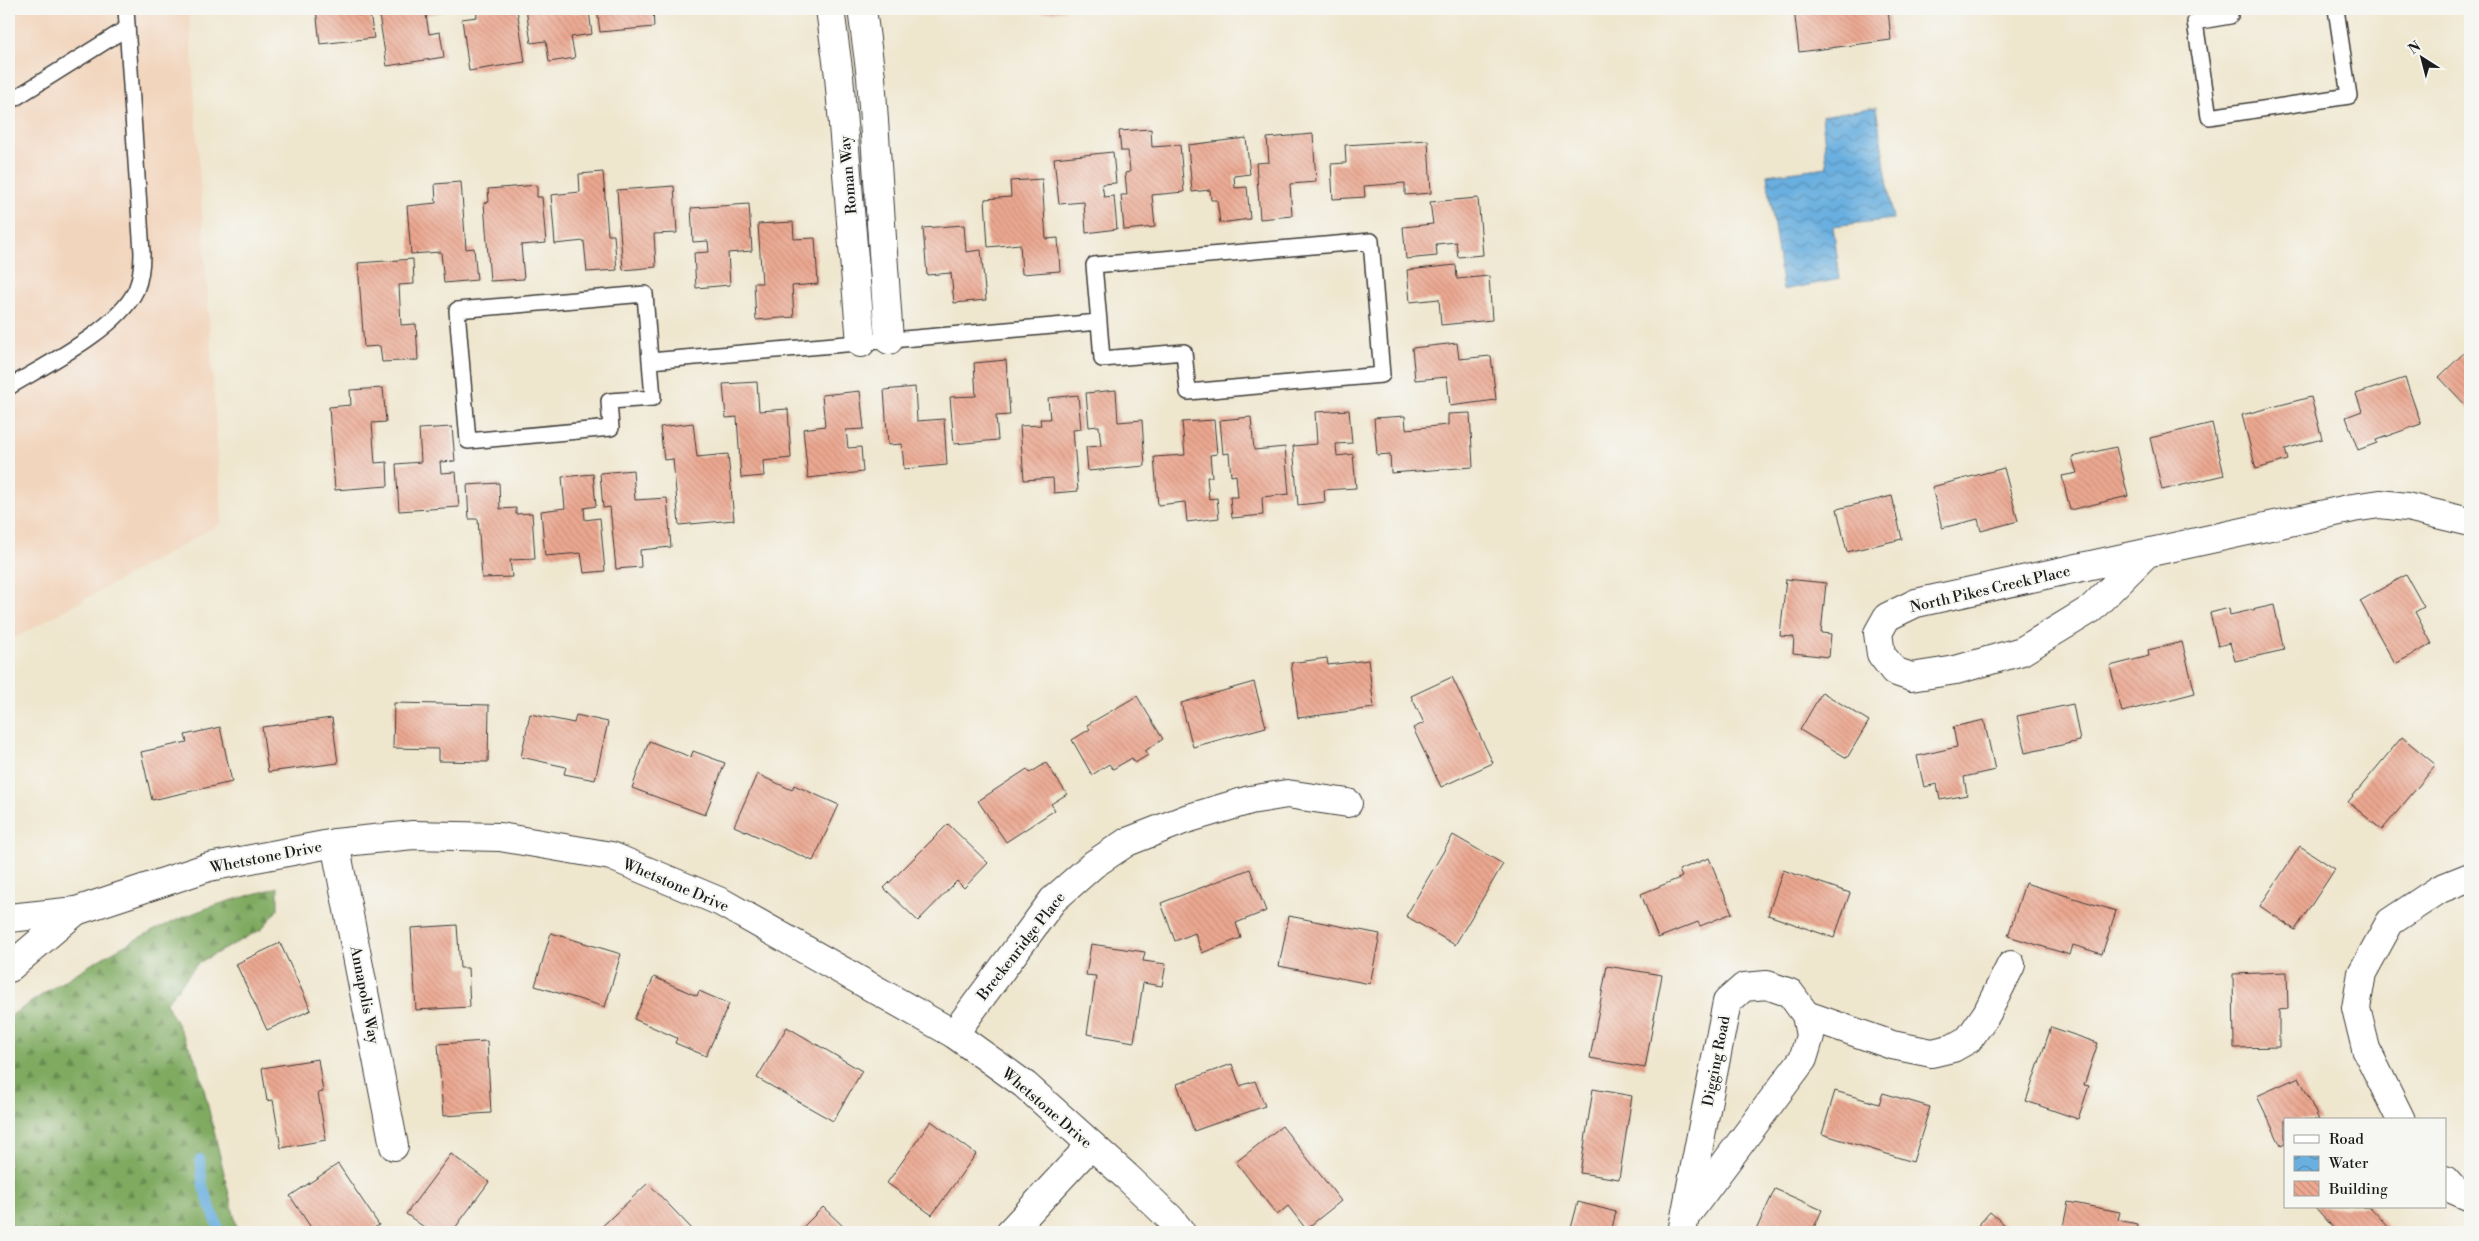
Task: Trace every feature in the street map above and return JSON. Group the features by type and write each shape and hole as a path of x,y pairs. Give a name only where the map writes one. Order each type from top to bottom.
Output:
{"street":[{"name":"Roman Way","path":"830,9 840,76 861,342"},
{"name":"Roman Way","path":"862,9 871,78 889,340"},
{"name":"North Pikes Creek Place","path":"2146,554 2091,609 2022,651 1956,670 1911,677 1894,671 1881,654 1878,633 1887,618 1916,603 2353,508 2380,504 2407,507 2470,522"},
{"name":"Breckenridge Place","path":"954,1034 1053,900 1094,864 1127,842 1186,819 1250,800 1287,794 1348,803"},
{"name":"Whetstone Drive","path":"9,918 76,911 209,867 335,843 413,835 500,837 611,856 721,902 954,1034 1025,1085 1170,1218 1181,1232"},
{"name":"Annapolis Way","path":"335,843 394,1146"},
{"path":"2400,1118 2366,1049 2356,1008 2362,973 2390,922 2440,889 2470,877"},
{"name":"Whetstone Drive","path":"9,968 76,911"},
{"path":"1806,1016 1892,1045 1932,1054 1953,1048 1969,1039 1987,1013 2011,965"},
{"name":"Digging Road","path":"1767,985 1790,993 1806,1016 1810,1036 1803,1059 1683,1225 1727,1002 1744,987 1767,985"},
{"path":"1010,1232 1090,1145"},
{"path":"2446,1181 2454,1190 2470,1197"}],"lane":[{"path":"9,387 111,321 132,298 139,281 142,253 126,9"},
{"path":"2229,9 2230,16 2195,22 2209,117 2349,96 2336,9"},
{"path":"9,102 127,28"},
{"path":"1371,241 1382,375 1188,392 1184,352 1102,360 1099,322 1094,265 1371,241"},
{"path":"645,294 650,361 653,398 609,401 611,428 468,441 457,310 645,294"},
{"path":"650,361 1099,322"}],"shaded area":[{"path":"9,9 189,9 222,523 9,641"}],"green space":[{"path":"278,887 278,909 262,929 198,963 166,1003 198,1064 238,1232 9,1232 9,1017 76,973 170,923 225,902"}],"water":[{"path":"1876,107 1893,219 1833,226 1840,279 1783,290 1767,175 1827,167 1822,116"}],"building":[{"path":"316,9 357,9 357,15 370,14 374,38 320,44"},
{"path":"404,9 442,9 443,12 426,15 429,34 440,32 444,57 387,66 379,15 404,11"},
{"path":"476,9 517,9 525,62 469,71 462,19 477,17"},
{"path":"526,9 573,9 573,13 589,11 592,34 571,37 575,58 549,62 546,41 531,43"},
{"path":"597,9 653,9 654,27 600,32"},
{"path":"1041,9 1066,9 1066,10 1042,13"},
{"path":"1794,9 1888,9 1891,40 1799,52"},
{"path":"1151,129 1152,147 1180,145 1184,192 1152,195 1155,227 1124,230 1121,195 1127,195 1125,173 1130,172 1128,151 1121,151 1119,131"},
{"path":"1313,134 1316,182 1290,184 1292,216 1260,219 1256,163 1269,162 1267,138"},
{"path":"1246,138 1250,174 1234,176 1235,188 1247,187 1250,219 1220,223 1217,200 1211,200 1210,190 1192,192 1188,145"},
{"path":"1428,140 1431,193 1405,195 1405,183 1364,186 1365,197 1333,199 1331,164 1346,163 1345,145"},
{"path":"1113,152 1116,183 1102,184 1104,197 1114,196 1117,229 1086,233 1084,202 1059,204 1054,158"},
{"path":"603,172 608,235 614,235 617,270 587,272 584,241 555,244 551,195 580,192 579,174"},
{"path":"1042,179 1046,239 1058,238 1060,271 1022,274 1020,244 988,247 985,199 1011,197 1010,181"},
{"path":"461,182 466,249 474,248 477,280 444,283 441,252 411,254 407,206 436,203 435,184"},
{"path":"537,185 537,197 542,197 546,243 521,245 524,279 490,281 484,203 489,202 488,189"},
{"path":"674,186 677,233 654,234 656,267 623,270 617,190"},
{"path":"1478,198 1483,255 1458,257 1456,242 1436,244 1437,256 1406,259 1403,227 1433,224 1430,202"},
{"path":"749,204 752,251 728,253 730,285 696,288 694,253 709,252 708,241 693,242 691,208"},
{"path":"793,222 794,239 815,238 818,284 792,286 794,317 756,320 754,283 762,283 758,224"},
{"path":"964,225 966,252 981,250 986,300 954,303 951,273 927,275 923,228"},
{"path":"413,259 414,284 399,285 401,325 416,324 418,360 382,362 380,346 364,347 358,263"},
{"path":"1456,265 1457,279 1489,276 1492,320 1441,325 1439,299 1410,302 1407,270"},
{"path":"1457,343 1459,359 1491,356 1496,400 1450,406 1447,377 1415,380 1412,348"},
{"path":"2470,347 2470,410 2439,377"},
{"path":"1006,360 1010,415 996,416 998,440 954,444 950,397 976,396 974,363"},
{"path":"2405,378 2421,424 2376,440 2377,443 2358,450 2346,417 2362,411 2356,394"},
{"path":"757,382 759,411 788,409 791,458 763,461 764,476 741,478 737,417 726,418 723,384"},
{"path":"915,387 917,421 944,419 947,465 904,469 902,444 888,445 884,390"},
{"path":"383,388 386,422 372,423 375,463 387,462 388,486 335,490 329,407 351,405 350,390"},
{"path":"1116,390 1118,422 1142,420 1145,466 1088,471 1086,447 1101,446 1099,426 1089,427 1086,393"},
{"path":"860,391 864,429 846,430 848,448 861,447 863,472 808,478 803,429 825,426 822,395"},
{"path":"1078,395 1081,429 1073,430 1078,491 1054,493 1053,478 1024,480 1020,426 1041,425 1040,419 1050,419 1048,398"},
{"path":"2311,397 2322,439 2285,449 2288,460 2256,469 2242,415"},
{"path":"1349,410 1352,443 1336,444 1337,456 1353,454 1356,488 1324,490 1325,502 1298,505 1293,446 1317,444 1315,412"},
{"path":"1470,413 1473,467 1391,473 1390,454 1377,455 1374,418 1405,416 1406,429 1448,425 1448,414"},
{"path":"1251,417 1254,450 1285,447 1289,494 1262,497 1263,515 1232,518 1230,497 1238,497 1236,475 1231,476 1229,453 1223,454 1220,420"},
{"path":"1214,420 1217,454 1210,455 1212,477 1207,477 1209,499 1217,498 1219,518 1187,522 1185,502 1158,505 1154,457 1185,455 1182,422"},
{"path":"693,423 697,457 728,454 734,520 679,525 673,459 664,460 660,427"},
{"path":"2212,423 2224,475 2162,490 2150,438"},
{"path":"452,427 455,461 440,462 441,473 456,472 459,507 399,511 396,464 421,462 419,429"},
{"path":"2116,447 2128,496 2070,510 2062,476 2077,473 2072,457"},
{"path":"2004,468 2018,521 1981,531 1978,519 1942,528 1932,487"},
{"path":"633,470 635,500 667,498 671,547 640,550 641,567 616,569 610,507 603,508 600,473"},
{"path":"593,474 596,506 584,508 585,520 600,518 605,571 584,573 581,553 545,556 541,511 565,508 562,477"},
{"path":"499,483 500,509 516,508 516,514 532,513 535,559 510,560 512,577 482,578 478,519 469,519 467,485"},
{"path":"1892,496 1902,539 1847,552 1837,509"},
{"path":"2406,575 2424,607 2415,612 2432,644 2395,664 2360,601"},
{"path":"1786,579 1826,583 1821,633 1831,634 1829,657 1793,653 1794,637 1780,636"},
{"path":"2274,605 2284,650 2235,661 2230,643 2218,646 2210,613 2229,608 2230,615"},
{"path":"2182,642 2195,693 2122,712 2110,666 2149,656 2148,650"},
{"path":"1327,658 1328,665 1368,660 1374,708 1298,718 1291,663"},
{"path":"1452,677 1493,763 1441,787 1413,728 1424,723 1411,696"},
{"path":"1254,682 1266,727 1193,747 1181,703"},
{"path":"1822,692 1869,721 1847,758 1800,730"},
{"path":"1137,696 1163,739 1145,751 1148,755 1135,763 1132,758 1113,769 1109,764 1092,775 1072,740 1090,729 1087,725"},
{"path":"394,703 489,705 488,762 438,761 438,749 393,748"},
{"path":"2073,704 2080,741 2025,753 2017,716"},
{"path":"530,714 574,723 576,715 608,722 595,780 564,774 566,767 521,757"},
{"path":"332,718 338,763 268,772 262,727"},
{"path":"1984,720 1995,770 1964,777 1967,795 1940,800 1937,784 1924,787 1917,756 1957,747 1953,727"},
{"path":"220,727 232,782 152,800 141,752 187,742 185,735"},
{"path":"2402,737 2436,765 2382,830 2348,802"},
{"path":"649,741 691,757 693,751 725,763 705,815 632,788"},
{"path":"1046,763 1067,794 1051,804 1055,810 1006,842 978,801 1027,769 1030,773"},
{"path":"757,774 792,790 794,785 839,805 813,861 734,826"},
{"path":"948,824 988,863 964,888 957,881 918,921 884,888"},
{"path":"1453,835 1503,864 1455,945 1406,916"},
{"path":"2300,846 2335,869 2295,930 2260,906"},
{"path":"1709,858 1732,913 1700,926 1698,922 1658,938 1641,894 1682,877 1679,870"},
{"path":"1250,869 1266,911 1236,923 1241,938 1202,953 1195,933 1175,941 1161,903"},
{"path":"1783,870 1850,893 1834,938 1768,915"},
{"path":"2025,883 2116,911 2102,954 2073,945 2070,955 2008,936"},
{"path":"1289,916 1380,934 1370,984 1279,966"},
{"path":"457,925 460,968 468,968 470,1007 416,1010 411,928"},
{"path":"551,933 621,954 605,1007 535,986"},
{"path":"280,943 311,1010 267,1030 236,964"},
{"path":"1091,944 1145,952 1143,961 1166,964 1162,986 1143,983 1134,1042 1087,1034 1096,976 1086,975"},
{"path":"1607,966 1662,975 1645,1068 1590,1058"},
{"path":"2287,972 2288,1009 2279,1010 2279,1047 2234,1048 2233,974"},
{"path":"654,977 697,996 699,991 729,1004 706,1056 675,1043 677,1038 634,1019"},
{"path":"787,1027 862,1071 833,1121 757,1078"},
{"path":"2051,1027 2098,1043 2084,1085 2089,1086 2078,1119 2026,1101"},
{"path":"487,1041 491,1113 443,1116 438,1044"},
{"path":"318,1059 323,1092 318,1093 326,1140 281,1148 273,1100 267,1101 262,1068"},
{"path":"1232,1064 1240,1086 1255,1081 1265,1106 1194,1131 1177,1084"},
{"path":"2299,1077 2318,1118 2284,1118 2284,1144 2281,1146 2257,1096"},
{"path":"1593,1089 1632,1096 1619,1179 1580,1173"},
{"path":"1835,1091 1879,1104 1883,1093 1930,1107 1913,1162 1822,1134"},
{"path":"931,1121 976,1154 932,1215 887,1183"},
{"path":"1282,1126 1341,1201 1306,1229 1288,1206 1277,1215 1236,1162"},
{"path":"451,1154 489,1182 452,1232 431,1232 406,1214"},
{"path":"338,1164 379,1225 368,1232 314,1232 290,1196"},
{"path":"648,1183 693,1230 691,1232 596,1232"},
{"path":"1775,1189 1822,1210 1812,1232 1755,1232"},
{"path":"1578,1202 1616,1212 1611,1232 1570,1232"},
{"path":"2068,1202 2120,1212 2118,1220 2137,1224 2136,1232 2062,1232"},
{"path":"823,1207 849,1232 798,1232"},
{"path":"2316,1208 2371,1208 2393,1232 2337,1232"},
{"path":"1990,1212 2013,1232 1972,1232"},
{"path":"1369,1228 1372,1232 1362,1232"}],"waterway":[{"path":"200,1159 203,1187 220,1232"}]}
